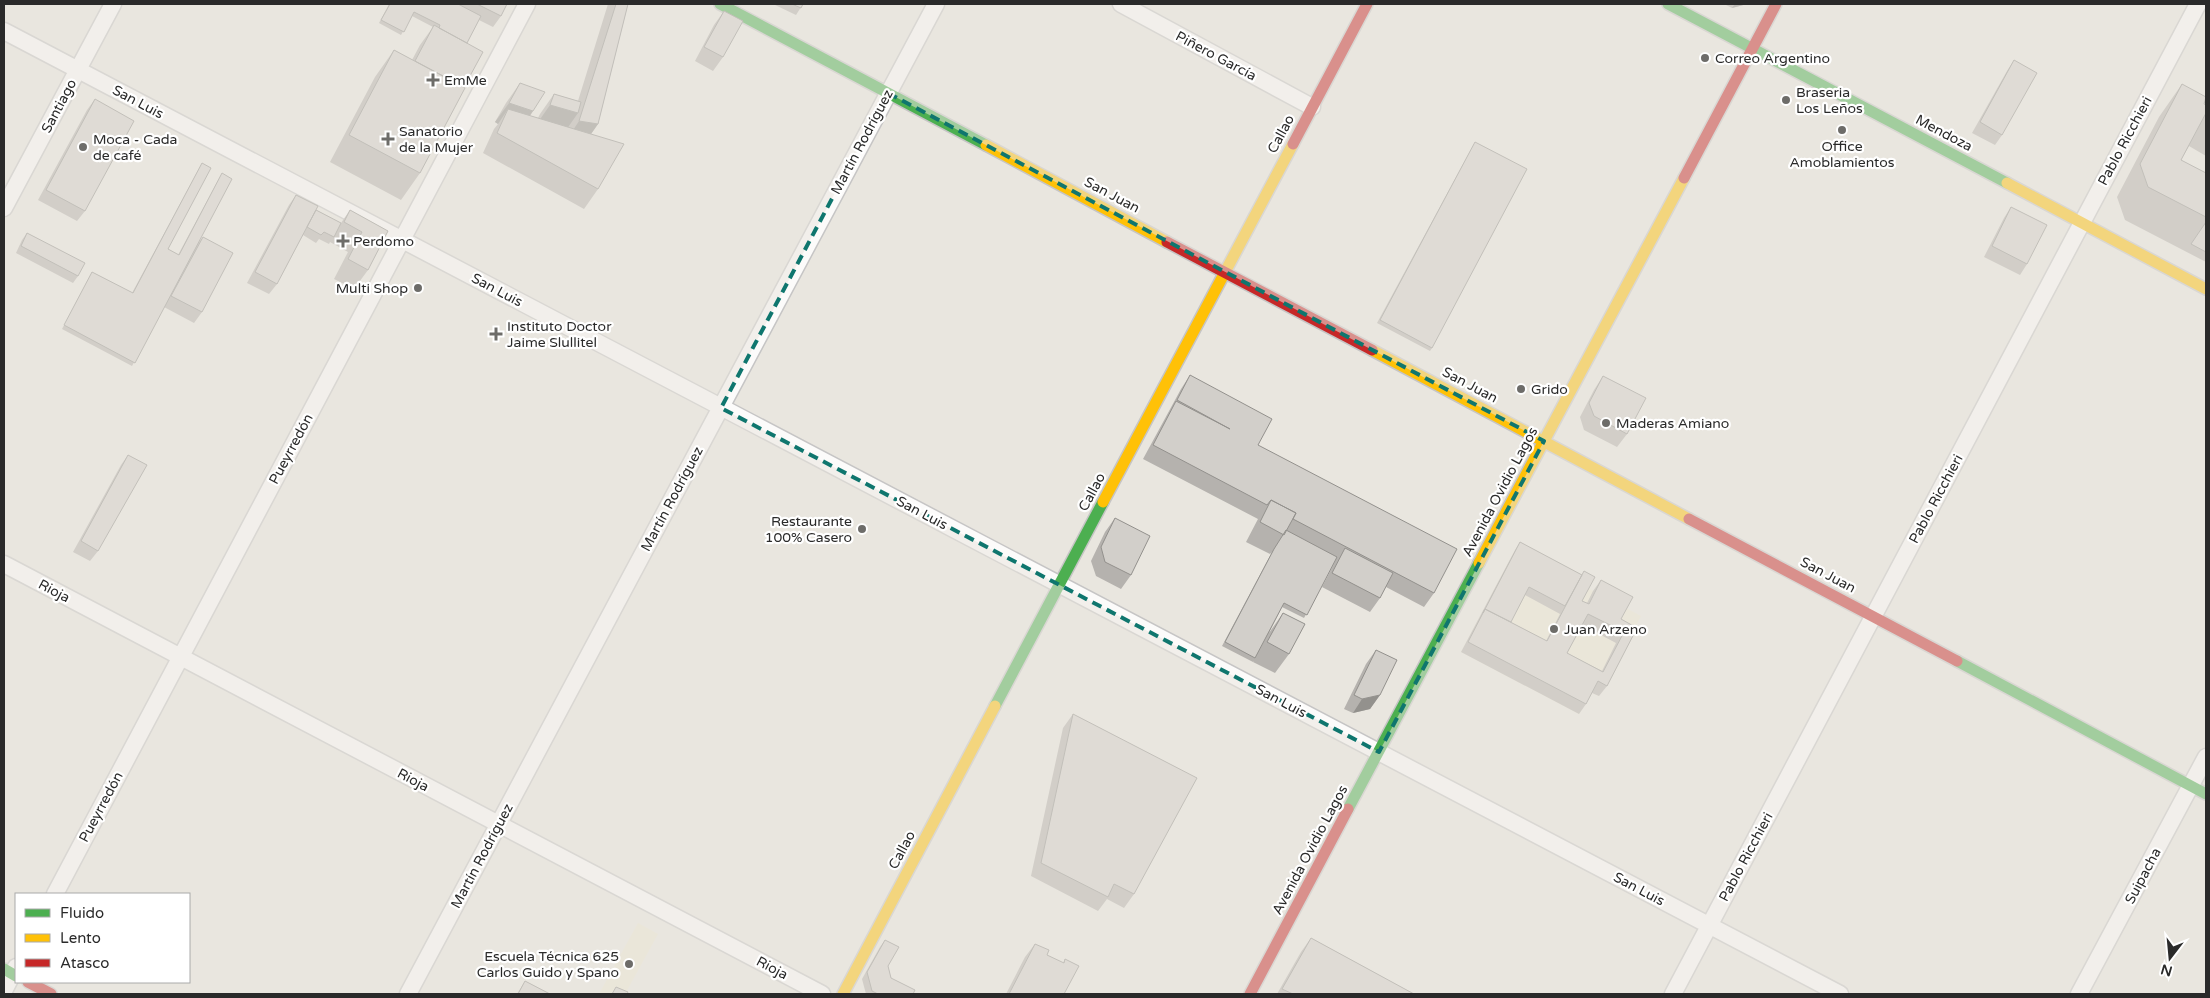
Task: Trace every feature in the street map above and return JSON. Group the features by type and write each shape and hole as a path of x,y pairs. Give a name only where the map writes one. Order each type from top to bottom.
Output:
{"main road":[{"name":"San Juan","path":"720,4 2206,794"},
{"name":"Callao","path":"843,994 1367,4"},
{"name":"Mendoza","path":"1668,4 2206,289"},
{"name":"Avenida Ovidio Lagos","path":"1250,994 1776,4"},
{"path":"30,983 52,994"}],"street":[{"name":"Santiago","path":"4,208 113,4"},
{"name":"Pueyrredón","path":"56,893 527,4"},
{"name":"Martín Rodríguez","path":"408,994 936,4"},
{"name":"Piñero García","path":"1121,4 1312,107"},
{"name":"Pablo Ricchieri","path":"1673,994 2198,4"},
{"name":"San Luis","path":"4,31 1840,994"},
{"name":"Rioja","path":"4,564 822,994"},
{"name":"Suipacha","path":"2079,994 2206,757"},
{"path":"4,991 12,971"}],"highlighted area":[{"path":"888,93 1544,441 1379,752 721,408"}],"shaded area":[{"name":"Juan Arzeno","path":"1515,550 1641,616 1599,696 1591,692 1579,714 1461,652"},
{"name":"Escuela Técnica 625 Carlos Guido y Spano","path":"638,923 658,934 625,994 599,994"}],"building":[{"path":"390,4 458,4 481,16 467,43 439,28 440,25 414,12 404,32 381,20"},
{"path":"477,4 507,4 501,16"},
{"path":"616,4 628,4 598,124 579,121"},
{"path":"792,4 803,4 801,8"},
{"path":"724,11 743,21 723,57 704,47"},
{"path":"434,25 483,52 464,87 415,61"},
{"name":"Sanatorio de la Mujer","path":"394,50 465,88 420,173 349,135"},
{"path":"2014,60 2037,73 2002,135 1980,122"},
{"path":"520,83 545,92 533,111 509,103"},
{"path":"2182,84 2206,97 2204,104 2206,105 2206,113 2181,160 2206,173 2206,217 2148,187 2140,164"},
{"path":"554,94 581,102 578,113 550,105"},
{"path":"95,99 134,121 85,211 46,190"},
{"path":"508,109 624,144 598,189 497,133"},
{"path":"1475,142 1527,169 1432,348 1380,320"},
{"path":"202,163 211,168 168,249 179,255 222,173 232,179 135,363 64,325 92,272 133,293"},
{"path":"296,195 318,206 277,284 255,272"},
{"path":"2011,207 2047,225 2027,264 1992,246"},
{"path":"316,210 341,223 334,237 324,232 321,235 307,227"},
{"path":"350,210 388,231 368,270 348,259 362,232 344,222"},
{"path":"2206,222 2206,252 2191,244"},
{"path":"27,233 85,263 78,276 21,246"},
{"path":"203,237 233,253 202,312 171,296"},
{"path":"1190,375 1272,419 1258,445 1457,549 1434,593 1293,519 1296,513 1271,500 1267,505 1153,445 1176,401 1230,429 1177,400"},
{"path":"1603,376 1646,398 1627,434 1594,416 1589,403"},
{"path":"128,455 147,465 98,551 81,541"},
{"path":"1271,500 1296,513 1284,535 1260,522"},
{"path":"1115,518 1150,536 1131,575 1105,562 1101,547"},
{"path":"1286,530 1337,557 1307,615 1284,603 1255,658 1225,642"},
{"path":"1520,542 1582,575 1565,606 1529,587 1511,622 1485,609"},
{"path":"1345,548 1393,573 1380,598 1332,573"},
{"path":"1584,571 1595,577 1582,601 1589,604 1601,580 1633,597 1621,619 1637,628 1607,686 1598,681 1586,704 1468,642 1485,609 1547,641","holes":["1588,614 1624,632 1603,672 1567,653"]},
{"path":"1283,613 1305,624 1289,654 1267,642"},
{"path":"1376,650 1397,660 1380,695 1362,699 1354,695"},
{"path":"1073,714 1197,778 1134,894 1114,884 1108,897 1041,863"},
{"path":"1311,938 1414,994 1293,994 1282,989"},
{"path":"885,940 899,947 888,966 891,978 915,990 913,994 878,994 872,991 867,972"},
{"path":"1035,944 1049,950 1047,955 1064,963 1065,959 1079,966 1064,994 1009,994"},
{"path":"525,981 550,994 518,994"},
{"path":"616,987 628,992 627,994 612,994"}],"traffic: fast":[{"path":"720,4 986,145"},
{"path":"1668,4 2007,183"},
{"path":"995,706 1103,502"},
{"path":"1348,809 1479,563"},
{"path":"1957,661 2206,794"},
{"path":"4,969 15,975"}],"traffic: slow":[{"path":"1103,502 1293,144"},
{"path":"986,145 1167,242"},
{"path":"1479,563 1684,178"},
{"path":"2007,183 2206,289"},
{"path":"1372,350 1689,519"},
{"path":"843,994 995,706"}],"traffic: jam":[{"path":"1293,144 1367,4"},
{"path":"1684,178 1776,4"},
{"path":"1167,242 1372,350"},
{"path":"1689,519 1957,661"},
{"path":"1250,994 1348,809"},
{"path":"30,983 51,994"}],"place":[{"name":"Correo Argentino","path":"1705,58"},
{"name":"EmMe","path":"433,80"},
{"name":"Braseria Los Leños","path":"1786,100"},
{"name":"Office Amoblamientos","path":"1842,130"},
{"name":"Sanatorio de la Mujer","path":"388,139"},
{"name":"Moca - Cada de café","path":"83,147"},
{"name":"Perdomo","path":"343,241"},
{"name":"Multi Shop","path":"418,288"},
{"name":"Instituto Doctor Jaime Slullitel","path":"496,334"},
{"name":"Grido","path":"1521,389"},
{"name":"Maderas Amiano","path":"1606,423"},
{"name":"Restaurante 100% Casero","path":"862,529"},
{"name":"Juan Arzeno","path":"1554,629"},
{"name":"Escuela Técnica 625 Carlos Guido y Spano","path":"629,964"}]}
